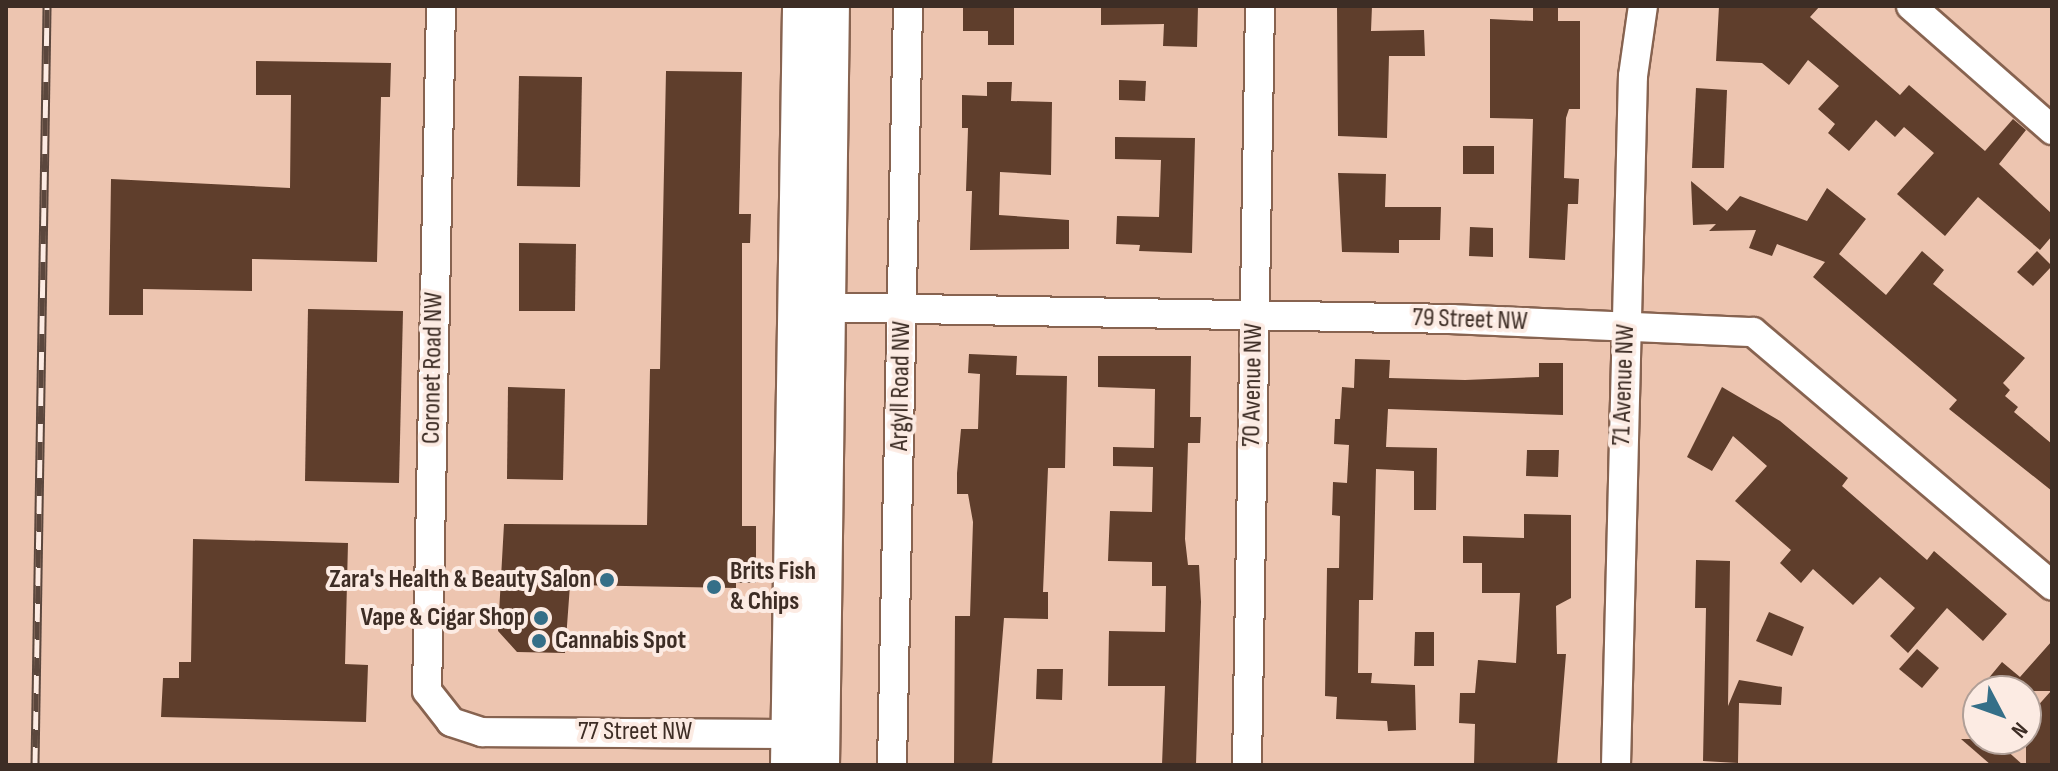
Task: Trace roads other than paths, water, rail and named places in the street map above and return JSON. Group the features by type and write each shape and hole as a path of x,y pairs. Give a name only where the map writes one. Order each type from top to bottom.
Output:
{"main road":[{"path":"801,6 810,307 805,749"},
{"path":"810,307 831,6"}],"street":[{"name":"Coronet Road NW","path":"441,6 427,691 451,722"},
{"name":"Argyll Road NW","path":"892,765 908,6"},
{"name":"70 Avenue NW","path":"1247,765 1260,6"},
{"name":"71 Avenue NW","path":"1616,765 1633,76 1643,6"},
{"path":"1911,6 2052,130"},
{"name":"79 Street NW","path":"810,307 1254,313 1753,332 2052,586"},
{"name":"77 Street NW","path":"451,722 482,732 805,749"}],"railway":[{"path":"35,765 47,6"}],"place":[{"name":"Zara's Health & Beauty Salon","path":"607,580"},
{"name":"Brits Fish & Chips","path":"714,587"},
{"name":"Vape & Cigar Shop","path":"541,618"},
{"name":"Cannabis Spot","path":"539,641"}]}
